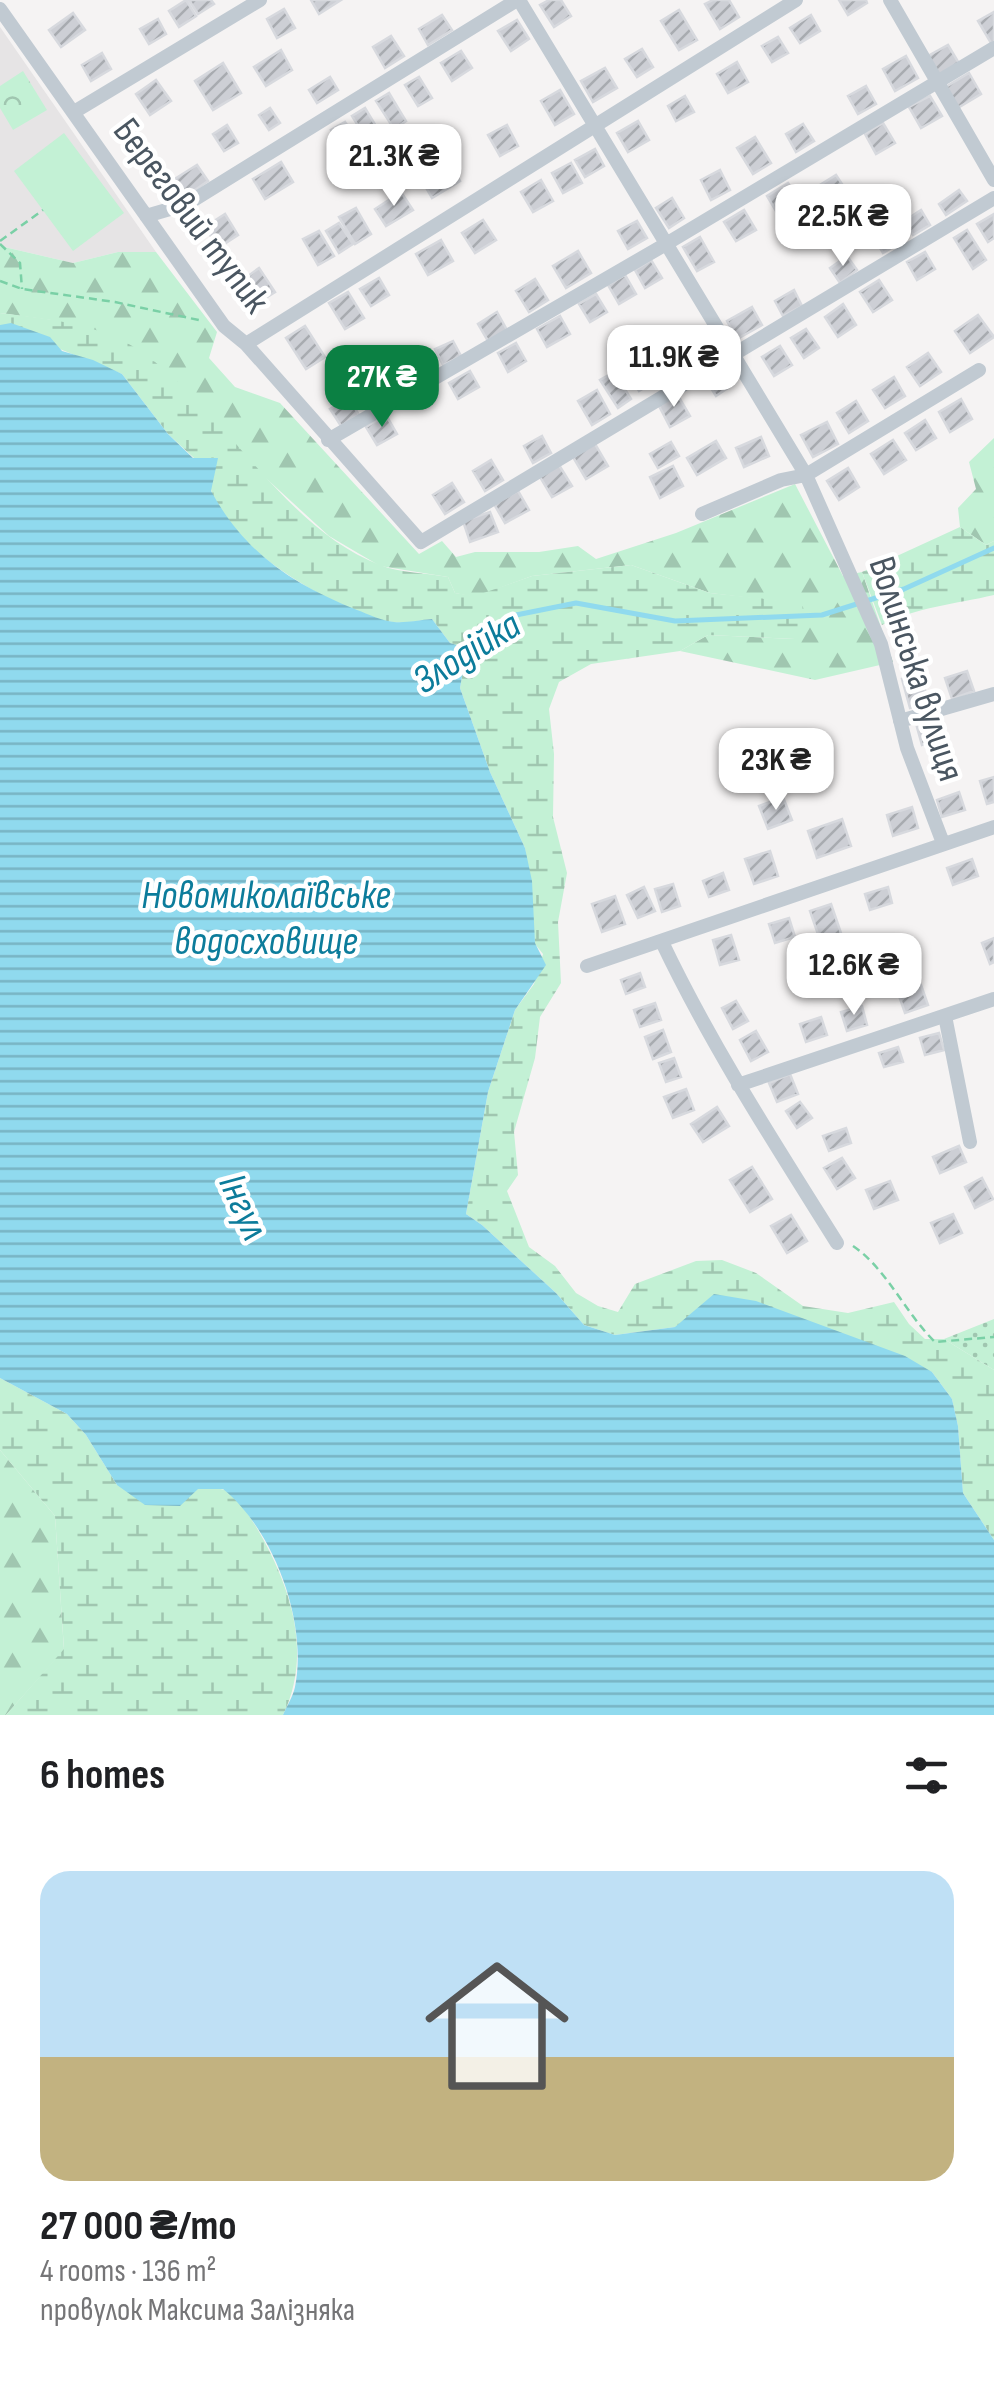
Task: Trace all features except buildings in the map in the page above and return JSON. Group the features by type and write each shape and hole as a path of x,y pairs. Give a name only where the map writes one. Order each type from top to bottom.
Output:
{"street":[{"path":"74,112 260,0"},
{"path":"146,216 186,204 518,0"},
{"name":"Волинська вулиця","path":"518,0 806,475 881,644 919,787 942,843"},
{"path":"246,344 796,0"},
{"path":"890,0 994,180"},
{"name":"Береговий тупик","path":"0,9 224,326 246,344 421,542 734,354"},
{"path":"328,440 994,48"},
{"path":"734,354 994,198"},
{"path":"702,514 782,480 806,475 978,370"},
{"path":"900,720 994,694"},
{"path":"587,966 994,828"},
{"path":"662,942 695,1011 738,1085 837,1243"},
{"path":"738,1085 994,999"},
{"path":"945,1016 970,1142"}],"path":[{"path":"22,290 20,263 0,242 43,210"},
{"path":"0,281 22,290 114,302 224,326"},
{"path":"837,1243 856,1246 868,1258 935,1342 994,1336"}],"shaded area":[{"path":"0,27 156,252 118,252 73,263 0,246"}],"green space":[{"path":"23,71 47,110 13,130 0,108 0,86"},
{"path":"64,133 124,213 73,251 14,171"},
{"path":"0,246 73,263 118,252 156,252 217,332 209,358 235,387 280,403 419,554 442,541 456,557 475,552 539,552 578,546 596,559 676,533 795,484 843,576 862,572 893,662 815,680 680,651 708,635 794,639 802,604 710,593 631,565 532,576 475,597 455,593 448,577 380,566 329,536 268,480 51,320 0,313"},
{"path":"0,313 91,328 140,351 200,404 284,496 345,548 380,565 448,577 455,593 475,596 532,576 631,565 710,593 802,603 807,623 795,639 708,635 680,651 591,664 559,682 549,709 554,754 553,817 567,873 558,922 561,983 540,1017 535,1058 514,1132 518,1175 507,1191 529,1247 555,1266 576,1293 598,1306 618,1312 635,1284 696,1261 722,1260 756,1273 803,1306 848,1313 894,1302 925,1339 944,1339 994,1370 994,1540 963,1493 952,1399 932,1372 675,1327 615,1335 584,1325 556,1293 466,1214 488,1092 515,1010 534,984 543,954 535,944 525,848 490,772 460,688 467,649 450,643 432,619 398,622 372,617 345,607 286,574 258,553 218,509 211,489 217,458 194,458 168,434 122,374 0,325"},
{"path":"994,438 994,541 986,545 960,527 958,508 976,489 969,462"},
{"path":"960,527 986,545 994,541 994,595 922,610 882,625 862,572"},
{"path":"994,1319 994,1370 944,1339"},
{"path":"0,1378 67,1414 86,1435 117,1485 218,1489 239,1501 278,1570 293,1617 296,1666 283,1715 6,1715 64,1649 55,1516 0,1450"},
{"path":"0,1450 55,1516 64,1650 6,1715 0,1715"}],"water":[{"name":"Новомиколаївське водосховище","path":"11,323 50,337 62,351 122,374 168,434 193,458 218,458 211,491 239,532 272,564 333,600 380,619 432,619 450,643 467,648 460,688 490,772 525,848 532,881 535,943 546,965 515,1010 488,1092 466,1214 556,1293 584,1325 615,1335 675,1327 714,1294 756,1301 905,1356 932,1372 952,1399 963,1493 994,1540 994,1715 283,1715 294,1690 298,1662 291,1607 272,1553 241,1507 223,1489 198,1489 180,1506 145,1505 117,1485 86,1435 67,1414 0,1378 0,325"}],"waterway":[{"name":"Злодійка","path":"464,651 516,615 576,603 675,621 822,615 904,589 994,548"}],"water label":[{"name":"Інгул","path":"243,1207"}]}
